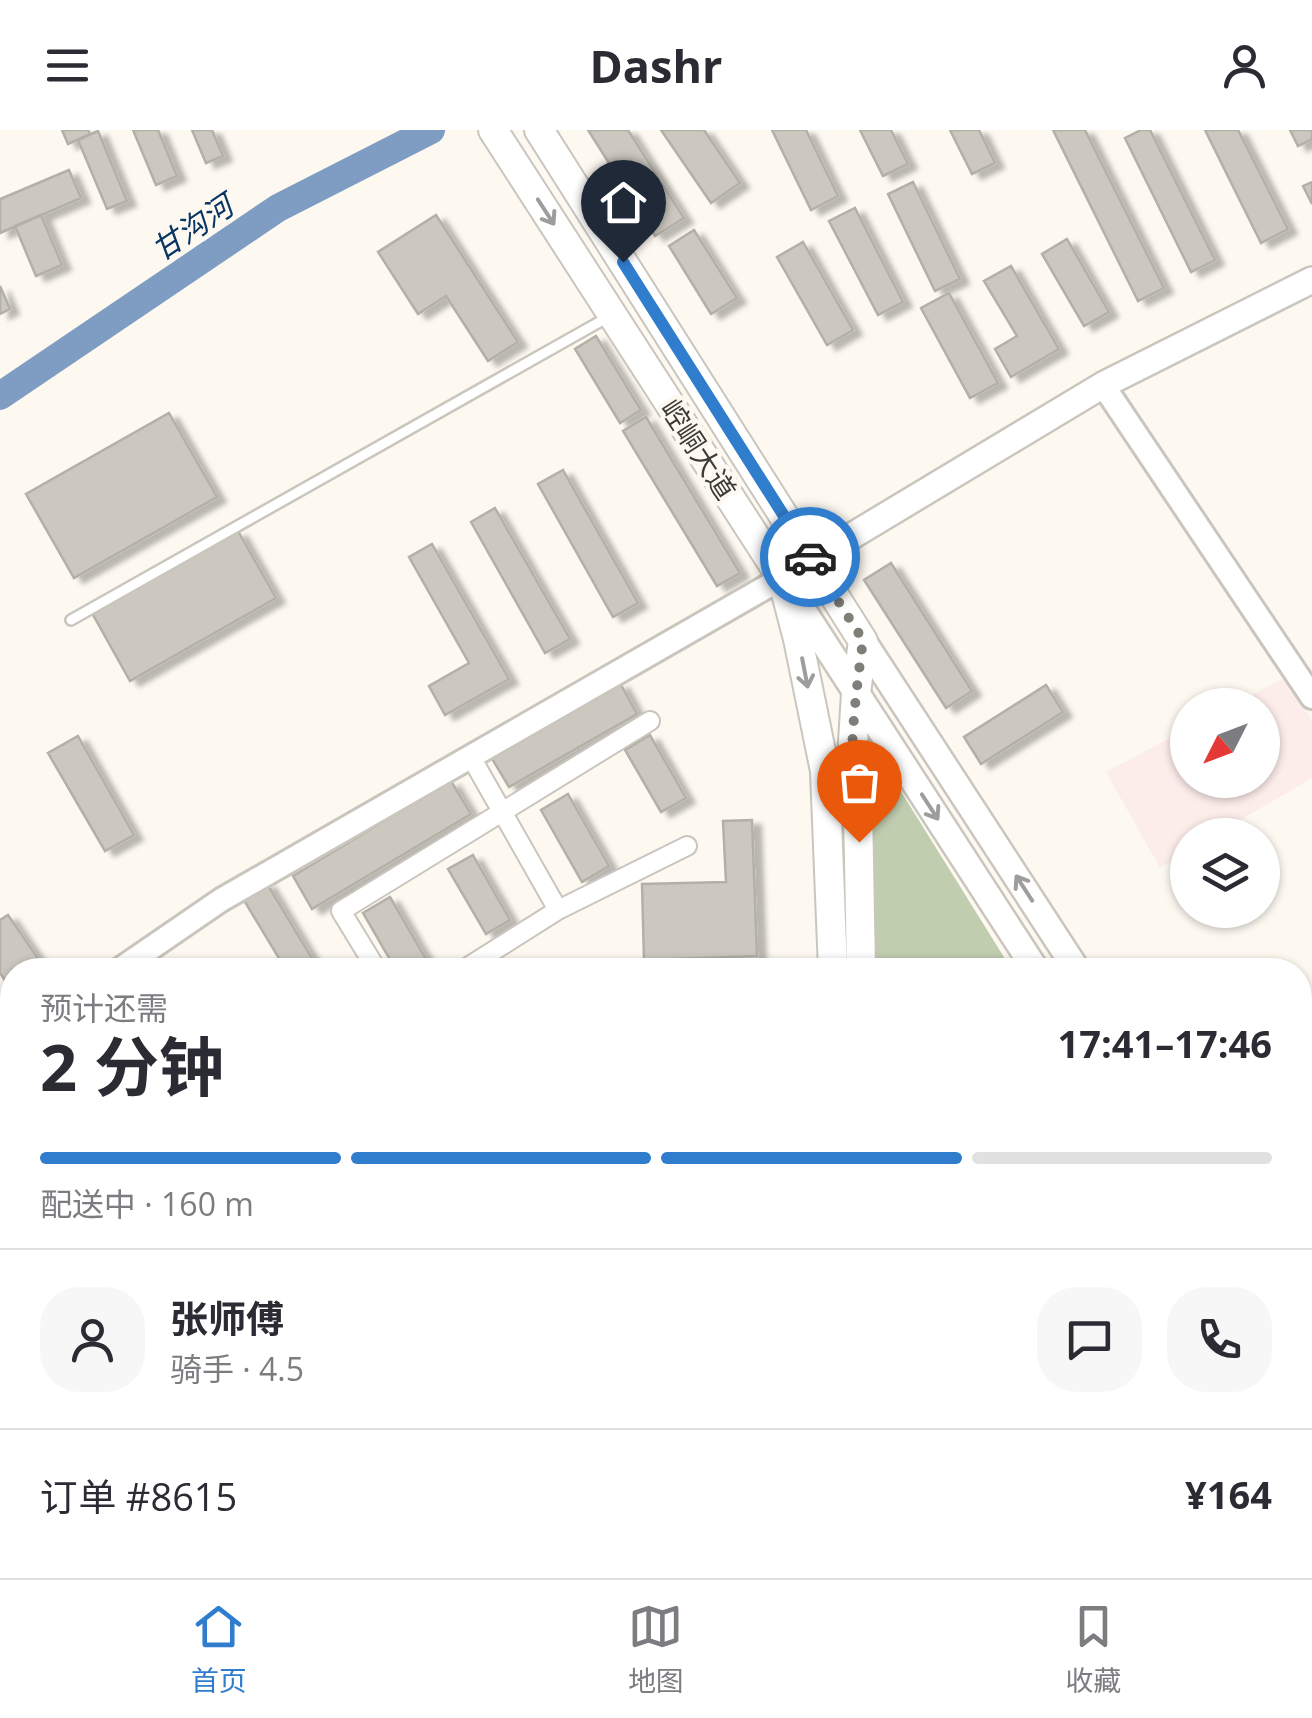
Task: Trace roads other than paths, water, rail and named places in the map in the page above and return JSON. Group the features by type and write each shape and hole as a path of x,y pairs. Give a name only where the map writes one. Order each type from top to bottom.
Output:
{"main road":[{"name":"崆峒大道","path":"493,130 1028,958"},
{"name":"崆峒大道","path":"539,130 1069,958"},
{"path":"833,958 825,771 782,578 1103,385 1312,280"},
{"path":"862,958 858,808 852,758 863,640"}],"street":[{"path":"1103,385 1312,697"},
{"path":"136,958 220,900 782,578"},
{"path":"369,958 340,911 650,721"},
{"path":"471,757 558,910"},
{"path":"482,958 558,910 687,846"}],"lane":[{"path":"71,620 612,315"}],"waterway":[{"name":"甘沟河","path":"0,396 278,208 431,130"}]}
